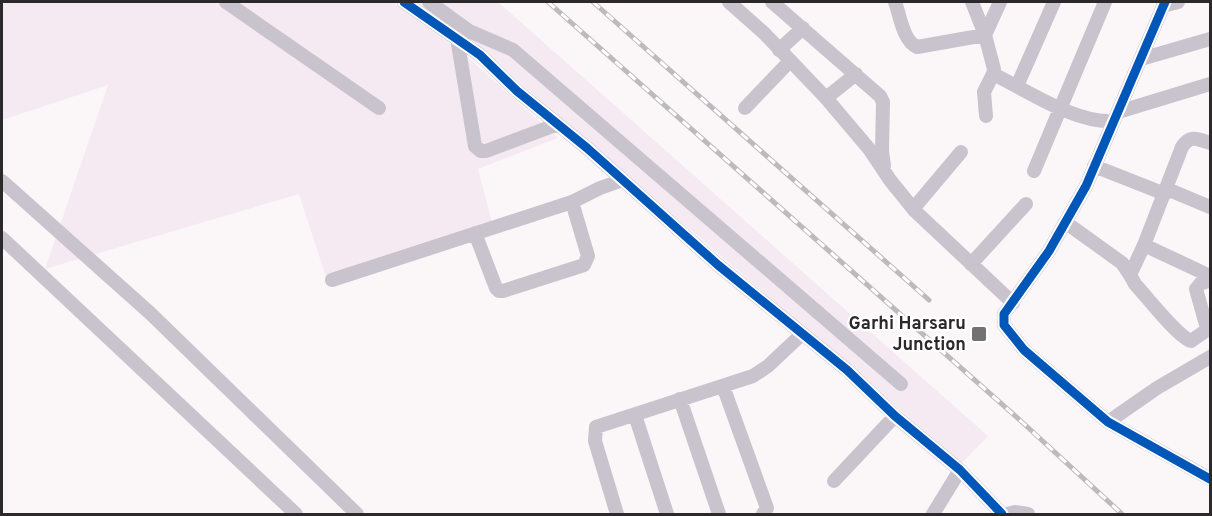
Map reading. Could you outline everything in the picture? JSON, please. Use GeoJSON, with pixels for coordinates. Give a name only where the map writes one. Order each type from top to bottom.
{"type":"FeatureCollection","features":[{"type":"Feature","properties":{"kind":"street"},"geometry":{"type":"LineString","coordinates":[[226,2],[379,108]]}},
{"type":"Feature","properties":{"kind":"street"},"geometry":{"type":"LineString","coordinates":[[404,2],[480,55],[517,91],[623,180],[718,265],[847,370],[895,416],[960,470],[1002,514]]}},
{"type":"Feature","properties":{"kind":"street"},"geometry":{"type":"LineString","coordinates":[[429,2],[469,31],[513,50],[901,384]]}},
{"type":"Feature","properties":{"kind":"street"},"geometry":{"type":"LineString","coordinates":[[772,2],[856,74],[883,102],[884,171]]}},
{"type":"Feature","properties":{"kind":"street"},"geometry":{"type":"LineString","coordinates":[[895,2],[909,40],[914,46],[985,35]]}},
{"type":"Feature","properties":{"kind":"street"},"geometry":{"type":"LineString","coordinates":[[972,2],[993,61],[993,74],[984,92],[986,116]]}},
{"type":"Feature","properties":{"kind":"street"},"geometry":{"type":"LineString","coordinates":[[985,35],[1000,2]]}},
{"type":"Feature","properties":{"kind":"street"},"geometry":{"type":"LineString","coordinates":[[1017,86],[1054,2]]}},
{"type":"Feature","properties":{"kind":"street"},"geometry":{"type":"LineString","coordinates":[[1034,171],[1105,2]]}},
{"type":"Feature","properties":{"kind":"street"},"geometry":{"type":"LineString","coordinates":[[1178,2],[1164,4],[1086,186],[1049,251],[1004,314],[1004,325],[1012,338],[1024,350],[1108,422],[1210,479]]}},
{"type":"Feature","properties":{"kind":"street"},"geometry":{"type":"LineString","coordinates":[[737,4],[870,150],[913,209],[1013,303]]}},
{"type":"Feature","properties":{"kind":"street"},"geometry":{"type":"LineString","coordinates":[[779,50],[803,28]]}},
{"type":"Feature","properties":{"kind":"street"},"geometry":{"type":"LineString","coordinates":[[457,38],[475,146],[481,151],[486,151],[558,124]]}},
{"type":"Feature","properties":{"kind":"street"},"geometry":{"type":"LineString","coordinates":[[1141,59],[1210,39]]}},
{"type":"Feature","properties":{"kind":"street"},"geometry":{"type":"LineString","coordinates":[[745,108],[790,61]]}},
{"type":"Feature","properties":{"kind":"street"},"geometry":{"type":"LineString","coordinates":[[825,98],[856,74]]}},
{"type":"Feature","properties":{"kind":"street"},"geometry":{"type":"LineString","coordinates":[[993,74],[1060,108],[1090,120],[1116,116],[1210,84]]}},
{"type":"Feature","properties":{"kind":"street"},"geometry":{"type":"LineString","coordinates":[[1130,275],[1187,140],[1195,138],[1210,143]]}},
{"type":"Feature","properties":{"kind":"street"},"geometry":{"type":"LineString","coordinates":[[913,209],[961,152]]}},
{"type":"Feature","properties":{"kind":"street"},"geometry":{"type":"LineString","coordinates":[[1095,166],[1210,207]]}},
{"type":"Feature","properties":{"kind":"street"},"geometry":{"type":"LineString","coordinates":[[332,280],[572,202],[623,180]]}},
{"type":"Feature","properties":{"kind":"street"},"geometry":{"type":"LineString","coordinates":[[2,181],[150,313],[357,514]]}},
{"type":"Feature","properties":{"kind":"street"},"geometry":{"type":"LineString","coordinates":[[475,233],[496,288],[503,291],[584,265],[588,256],[572,202]]}},
{"type":"Feature","properties":{"kind":"street"},"geometry":{"type":"LineString","coordinates":[[971,264],[1026,204]]}},
{"type":"Feature","properties":{"kind":"street"},"geometry":{"type":"LineString","coordinates":[[1065,222],[1122,263],[1135,284],[1187,340],[1191,341],[1204,332],[1207,325],[1196,289],[1201,284],[1210,281]]}},
{"type":"Feature","properties":{"kind":"street"},"geometry":{"type":"LineString","coordinates":[[2,238],[296,514]]}},
{"type":"Feature","properties":{"kind":"street"},"geometry":{"type":"LineString","coordinates":[[1144,246],[1210,276]]}},
{"type":"Feature","properties":{"kind":"street"},"geometry":{"type":"LineString","coordinates":[[616,514],[594,433],[596,427],[753,376],[768,366],[802,334]]}},
{"type":"Feature","properties":{"kind":"street"},"geometry":{"type":"LineString","coordinates":[[1108,422],[1148,393],[1210,357]]}},
{"type":"Feature","properties":{"kind":"street"},"geometry":{"type":"LineString","coordinates":[[723,386],[767,508],[763,514]]}},
{"type":"Feature","properties":{"kind":"street"},"geometry":{"type":"LineString","coordinates":[[680,399],[719,514]]}},
{"type":"Feature","properties":{"kind":"street"},"geometry":{"type":"LineString","coordinates":[[635,415],[667,514]]}},
{"type":"Feature","properties":{"kind":"street"},"geometry":{"type":"LineString","coordinates":[[834,481],[895,416]]}},
{"type":"Feature","properties":{"kind":"street"},"geometry":{"type":"LineString","coordinates":[[933,514],[960,470]]}},
{"type":"Feature","properties":{"kind":"street"},"geometry":{"type":"LineString","coordinates":[[1007,514],[1015,512],[1028,514]]}},
{"type":"Feature","properties":{"kind":"shaded area"},"geometry":{"type":"Polygon","coordinates":[[[2,2],[393,2],[463,53],[558,138],[478,169],[492,222],[326,277],[299,194],[45,269],[108,85],[2,120],[2,2]]]}},
{"type":"Feature","properties":{"kind":"shaded area"},"geometry":{"type":"Polygon","coordinates":[[[418,2],[498,2],[988,436],[962,463],[458,30],[418,2]]]}},
{"type":"Feature","properties":{"kind":"railway"},"geometry":{"type":"LineString","coordinates":[[548,2],[1022,422],[1122,514]]}},
{"type":"Feature","properties":{"kind":"railway"},"geometry":{"type":"LineString","coordinates":[[593,2],[929,300]]}},
{"type":"Feature","properties":{"kind":"cycle path"},"geometry":{"type":"LineString","coordinates":[[404,2],[480,55],[517,91],[587,148],[718,265],[847,370],[895,416],[960,470],[1002,514]]}},
{"type":"Feature","properties":{"kind":"cycle path"},"geometry":{"type":"LineString","coordinates":[[1165,2],[1086,186],[1049,251],[1004,314],[1004,325],[1024,350],[1108,422],[1210,479]]}},
{"type":"Feature","properties":{"kind":"place","name":"Garhi Harsaru Junction"},"geometry":{"type":"Point","coordinates":[979,334]}}]}
